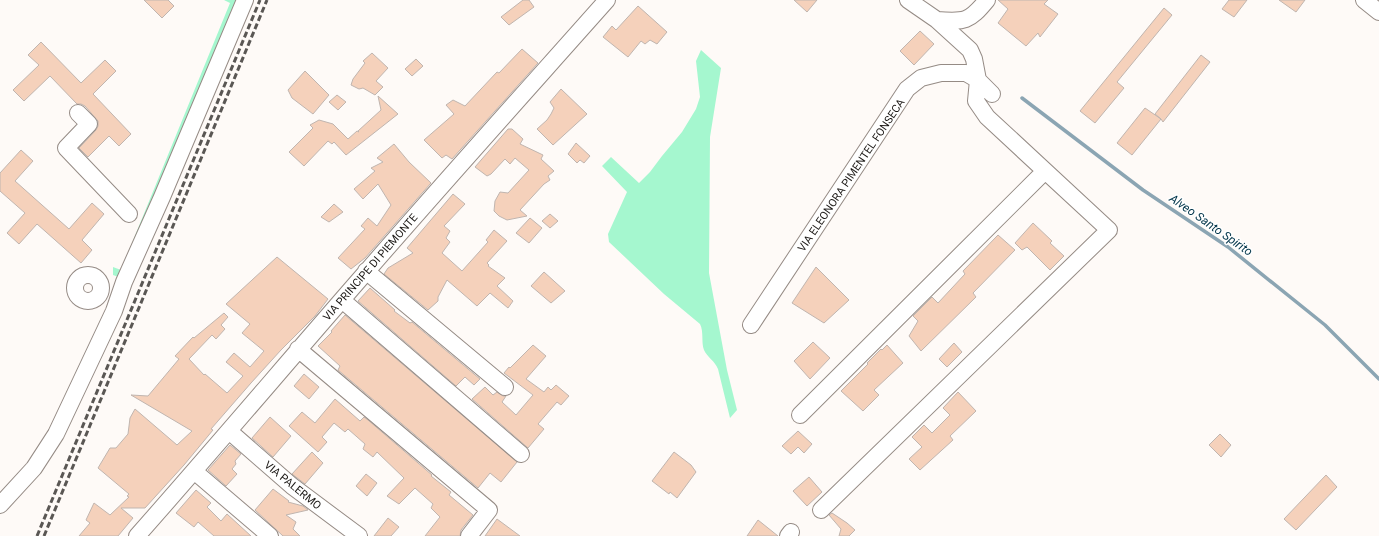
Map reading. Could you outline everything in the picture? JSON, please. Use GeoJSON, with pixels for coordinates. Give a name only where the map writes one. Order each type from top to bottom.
{"type":"FeatureCollection","features":[{"type":"Feature","properties":{"kind":"street"},"geometry":{"type":"LineString","coordinates":[[0,505],[34,468],[56,434],[114,310],[124,282],[162,197],[245,0]]}},
{"type":"Feature","properties":{"kind":"street","name":"VIA PRINCIPE DI PIEMONTE"},"geometry":{"type":"LineString","coordinates":[[137,536],[194,472],[298,349],[607,0]]}},
{"type":"Feature","properties":{"kind":"street"},"geometry":{"type":"LineString","coordinates":[[820,510],[1109,230],[987,117],[976,102],[978,80],[974,59],[970,50],[937,20],[908,0]]}},
{"type":"Feature","properties":{"kind":"street"},"geometry":{"type":"LineString","coordinates":[[937,20],[957,22],[973,16],[987,0]]}},
{"type":"Feature","properties":{"kind":"street"},"geometry":{"type":"LineString","coordinates":[[1364,0],[1379,12]]}},
{"type":"Feature","properties":{"kind":"street","name":"VIA ELEONORA PIMENTEL FONSECA"},"geometry":{"type":"LineString","coordinates":[[751,325],[907,89],[921,78],[941,73],[966,73],[978,80]]}},
{"type":"Feature","properties":{"kind":"street"},"geometry":{"type":"LineString","coordinates":[[978,80],[992,94]]}},
{"type":"Feature","properties":{"kind":"street"},"geometry":{"type":"LineString","coordinates":[[78,113],[88,124],[66,148],[129,214]]}},
{"type":"Feature","properties":{"kind":"street"},"geometry":{"type":"LineString","coordinates":[[800,415],[1045,171]]}},
{"type":"Feature","properties":{"kind":"street"},"geometry":{"type":"LineString","coordinates":[[366,272],[505,387]]}},
{"type":"Feature","properties":{"kind":"street"},"geometry":{"type":"LineString","coordinates":[[96,298],[114,310]]}},
{"type":"Feature","properties":{"kind":"street"},"geometry":{"type":"LineString","coordinates":[[342,300],[521,454]]}},
{"type":"Feature","properties":{"kind":"street"},"geometry":{"type":"LineString","coordinates":[[298,349],[489,510],[469,536]]}},
{"type":"Feature","properties":{"kind":"street","name":"VIA PALERMO"},"geometry":{"type":"LineString","coordinates":[[229,431],[292,486],[359,536]]}},
{"type":"Feature","properties":{"kind":"street"},"geometry":{"type":"LineString","coordinates":[[194,472],[270,536]]}},
{"type":"Feature","properties":{"kind":"green space"},"geometry":{"type":"Polygon","coordinates":[[[224,0],[236,0],[121,278],[113,275],[113,267],[121,270],[230,3],[224,0]]]}},
{"type":"Feature","properties":{"kind":"green space"},"geometry":{"type":"Polygon","coordinates":[[[701,50],[721,68],[710,137],[709,273],[727,370],[737,410],[730,418],[718,369],[704,350],[700,324],[664,294],[609,242],[608,234],[627,192],[602,166],[611,157],[639,183],[650,172],[682,132],[696,109],[700,97],[696,61],[701,50]]]}},
{"type":"Feature","properties":{"kind":"building"},"geometry":{"type":"Polygon","coordinates":[[[144,0],[168,0],[174,6],[162,18],[144,0]]]}},
{"type":"Feature","properties":{"kind":"building"},"geometry":{"type":"Polygon","coordinates":[[[523,0],[529,0],[534,7],[509,25],[501,17],[523,0]]]}},
{"type":"Feature","properties":{"kind":"building"},"geometry":{"type":"Polygon","coordinates":[[[794,0],[817,0],[807,12],[794,0]]]}},
{"type":"Feature","properties":{"kind":"building"},"geometry":{"type":"Polygon","coordinates":[[[998,0],[1048,0],[1044,4],[1058,14],[1040,37],[1038,33],[1026,46],[998,23],[1008,9],[998,0]]]}},
{"type":"Feature","properties":{"kind":"building"},"geometry":{"type":"Polygon","coordinates":[[[1229,0],[1247,0],[1234,17],[1222,9],[1229,0]]]}},
{"type":"Feature","properties":{"kind":"building"},"geometry":{"type":"Polygon","coordinates":[[[1279,0],[1305,0],[1296,12],[1279,0]]]}},
{"type":"Feature","properties":{"kind":"building"},"geometry":{"type":"Polygon","coordinates":[[[638,6],[667,32],[657,44],[650,40],[645,44],[641,41],[628,57],[603,37],[612,26],[616,30],[638,6]]]}},
{"type":"Feature","properties":{"kind":"building"},"geometry":{"type":"Polygon","coordinates":[[[1164,8],[1172,15],[1117,82],[1124,88],[1095,123],[1080,111],[1164,8]]]}},
{"type":"Feature","properties":{"kind":"building"},"geometry":{"type":"Polygon","coordinates":[[[920,31],[934,44],[914,65],[900,51],[920,31]]]}},
{"type":"Feature","properties":{"kind":"building"},"geometry":{"type":"Polygon","coordinates":[[[41,42],[81,83],[105,60],[116,71],[93,94],[131,134],[119,146],[109,136],[88,157],[79,148],[96,130],[98,121],[85,106],[77,104],[50,76],[24,101],[13,90],[39,65],[28,55],[41,42]]]}},
{"type":"Feature","properties":{"kind":"building"},"geometry":{"type":"Polygon","coordinates":[[[522,49],[538,63],[452,159],[446,155],[442,158],[424,140],[454,114],[446,105],[453,100],[465,106],[497,72],[499,73],[522,49]]]}},
{"type":"Feature","properties":{"kind":"building"},"geometry":{"type":"Polygon","coordinates":[[[372,53],[388,68],[376,81],[383,87],[375,95],[363,88],[359,89],[351,85],[353,79],[365,63],[363,61],[372,53]]]}},
{"type":"Feature","properties":{"kind":"building"},"geometry":{"type":"Polygon","coordinates":[[[1201,55],[1210,62],[1163,122],[1155,114],[1201,55]]]}},
{"type":"Feature","properties":{"kind":"building"},"geometry":{"type":"Polygon","coordinates":[[[416,59],[423,66],[412,76],[405,69],[416,59]]]}},
{"type":"Feature","properties":{"kind":"building"},"geometry":{"type":"Polygon","coordinates":[[[305,71],[329,95],[313,114],[292,98],[288,90],[305,71]]]}},
{"type":"Feature","properties":{"kind":"building"},"geometry":{"type":"Polygon","coordinates":[[[561,89],[587,114],[553,145],[537,129],[551,114],[554,108],[550,102],[561,89]]]}},
{"type":"Feature","properties":{"kind":"building"},"geometry":{"type":"Polygon","coordinates":[[[337,95],[346,102],[338,110],[329,102],[337,95]]]}},
{"type":"Feature","properties":{"kind":"building"},"geometry":{"type":"Polygon","coordinates":[[[378,96],[398,114],[346,155],[334,142],[332,144],[328,141],[304,166],[289,152],[313,128],[310,125],[319,120],[333,124],[348,139],[357,131],[359,132],[358,131],[381,110],[378,96]]]}},
{"type":"Feature","properties":{"kind":"building"},"geometry":{"type":"Polygon","coordinates":[[[1145,108],[1161,119],[1132,155],[1117,143],[1145,108]]]}},
{"type":"Feature","properties":{"kind":"building"},"geometry":{"type":"Polygon","coordinates":[[[508,129],[512,129],[523,139],[520,144],[543,155],[541,159],[554,171],[548,176],[550,180],[544,184],[520,210],[527,216],[507,220],[499,216],[494,211],[495,201],[500,192],[508,193],[529,170],[515,158],[510,164],[505,159],[491,174],[487,176],[475,167],[508,129]]]}},
{"type":"Feature","properties":{"kind":"building"},"geometry":{"type":"Polygon","coordinates":[[[576,143],[590,156],[584,163],[580,160],[577,163],[568,154],[576,143]]]}},
{"type":"Feature","properties":{"kind":"building"},"geometry":{"type":"Polygon","coordinates":[[[394,144],[409,162],[431,183],[365,258],[351,269],[338,258],[365,229],[361,226],[368,218],[377,226],[391,205],[378,184],[363,199],[354,189],[375,171],[371,168],[383,162],[377,158],[394,144]]]}},
{"type":"Feature","properties":{"kind":"building"},"geometry":{"type":"Polygon","coordinates":[[[21,150],[33,161],[15,181],[69,229],[92,203],[104,214],[82,240],[92,250],[81,263],[37,224],[19,244],[7,233],[25,213],[0,191],[0,173],[21,150]]]}},
{"type":"Feature","properties":{"kind":"building"},"geometry":{"type":"Polygon","coordinates":[[[453,194],[465,204],[444,226],[450,231],[446,238],[450,242],[442,253],[462,271],[488,242],[486,240],[494,230],[507,241],[487,263],[489,265],[488,266],[505,278],[497,286],[513,301],[508,308],[490,293],[477,306],[447,280],[438,297],[438,301],[428,310],[384,274],[388,268],[413,253],[407,248],[453,194]]]}},
{"type":"Feature","properties":{"kind":"building"},"geometry":{"type":"Polygon","coordinates":[[[334,204],[343,212],[329,222],[321,217],[334,204]]]}},
{"type":"Feature","properties":{"kind":"building"},"geometry":{"type":"Polygon","coordinates":[[[550,214],[558,221],[550,228],[542,221],[550,214]]]}},
{"type":"Feature","properties":{"kind":"building"},"geometry":{"type":"Polygon","coordinates":[[[530,218],[542,228],[529,243],[516,233],[530,218]]]}},
{"type":"Feature","properties":{"kind":"building"},"geometry":{"type":"Polygon","coordinates":[[[1033,223],[1052,241],[1050,243],[1064,256],[1050,270],[1027,247],[1022,250],[1015,243],[1033,223]]]}},
{"type":"Feature","properties":{"kind":"building"},"geometry":{"type":"Polygon","coordinates":[[[998,235],[1015,250],[973,293],[976,297],[921,351],[909,336],[918,321],[913,316],[932,297],[938,303],[965,274],[963,271],[998,235]]]}},
{"type":"Feature","properties":{"kind":"building"},"geometry":{"type":"Polygon","coordinates":[[[277,257],[328,299],[315,316],[251,383],[211,429],[213,430],[184,465],[145,508],[121,508],[133,518],[118,536],[79,536],[90,523],[86,520],[94,503],[110,515],[129,497],[127,496],[129,494],[98,468],[110,448],[116,448],[128,434],[130,418],[135,409],[177,445],[192,431],[131,395],[148,396],[179,359],[175,356],[193,337],[194,338],[224,313],[228,317],[221,325],[225,329],[216,339],[212,335],[189,359],[204,375],[205,374],[227,393],[243,376],[226,362],[234,353],[250,367],[264,351],[242,333],[250,324],[226,304],[277,257]]]}},
{"type":"Feature","properties":{"kind":"building"},"geometry":{"type":"Polygon","coordinates":[[[816,267],[849,300],[824,323],[792,303],[816,267]]]}},
{"type":"Feature","properties":{"kind":"building"},"geometry":{"type":"Polygon","coordinates":[[[544,272],[565,291],[551,303],[531,286],[544,272]]]}},
{"type":"Feature","properties":{"kind":"building"},"geometry":{"type":"Polygon","coordinates":[[[370,288],[395,310],[394,311],[410,323],[412,322],[480,379],[474,385],[465,377],[456,386],[358,301],[370,288]]]}},
{"type":"Feature","properties":{"kind":"building"},"geometry":{"type":"Polygon","coordinates":[[[345,315],[517,462],[501,482],[490,473],[478,488],[338,370],[340,366],[318,346],[332,332],[331,331],[345,315]]]}},
{"type":"Feature","properties":{"kind":"building"},"geometry":{"type":"Polygon","coordinates":[[[813,342],[830,358],[810,379],[794,361],[813,342]]]}},
{"type":"Feature","properties":{"kind":"building"},"geometry":{"type":"Polygon","coordinates":[[[954,343],[962,352],[947,367],[939,359],[954,343]]]}},
{"type":"Feature","properties":{"kind":"building"},"geometry":{"type":"Polygon","coordinates":[[[533,345],[546,356],[526,379],[544,392],[548,387],[551,390],[556,385],[569,396],[561,405],[557,402],[538,424],[544,429],[528,448],[472,399],[485,387],[493,395],[497,392],[503,396],[506,396],[502,402],[516,415],[533,395],[504,373],[533,345]]]}},
{"type":"Feature","properties":{"kind":"building"},"geometry":{"type":"Polygon","coordinates":[[[887,345],[903,363],[874,390],[879,395],[863,411],[841,391],[881,349],[882,350],[887,345]]]}},
{"type":"Feature","properties":{"kind":"building"},"geometry":{"type":"Polygon","coordinates":[[[304,374],[319,387],[309,399],[294,386],[304,374]]]}},
{"type":"Feature","properties":{"kind":"building"},"geometry":{"type":"Polygon","coordinates":[[[958,392],[976,411],[950,436],[953,440],[920,470],[909,459],[922,447],[912,437],[924,425],[932,433],[950,415],[943,408],[958,392]]]}},
{"type":"Feature","properties":{"kind":"building"},"geometry":{"type":"Polygon","coordinates":[[[335,399],[360,421],[364,417],[368,420],[451,492],[449,495],[473,515],[461,530],[460,536],[425,536],[440,517],[431,508],[433,504],[415,488],[399,504],[387,496],[404,478],[377,452],[373,457],[363,449],[365,444],[348,429],[345,432],[334,423],[322,437],[327,442],[318,452],[289,426],[302,412],[315,423],[335,399]]]}},
{"type":"Feature","properties":{"kind":"building"},"geometry":{"type":"Polygon","coordinates":[[[270,417],[291,436],[273,457],[252,438],[270,417]]]}},
{"type":"Feature","properties":{"kind":"building"},"geometry":{"type":"Polygon","coordinates":[[[798,431],[812,444],[804,453],[798,447],[791,454],[782,446],[798,431]]]}},
{"type":"Feature","properties":{"kind":"building"},"geometry":{"type":"Polygon","coordinates":[[[1220,434],[1231,445],[1221,457],[1209,445],[1220,434]]]}},
{"type":"Feature","properties":{"kind":"building"},"geometry":{"type":"Polygon","coordinates":[[[230,445],[241,454],[235,461],[236,464],[232,469],[237,474],[226,486],[208,470],[230,445]]]}},
{"type":"Feature","properties":{"kind":"building"},"geometry":{"type":"Polygon","coordinates":[[[312,452],[323,463],[305,484],[292,474],[312,452]]]}},
{"type":"Feature","properties":{"kind":"building"},"geometry":{"type":"Polygon","coordinates":[[[674,452],[691,465],[696,472],[677,498],[652,481],[674,452]]]}},
{"type":"Feature","properties":{"kind":"building"},"geometry":{"type":"Polygon","coordinates":[[[366,474],[377,483],[367,496],[356,486],[366,474]]]}},
{"type":"Feature","properties":{"kind":"building"},"geometry":{"type":"Polygon","coordinates":[[[1326,475],[1337,487],[1296,530],[1284,519],[1326,475]]]}},
{"type":"Feature","properties":{"kind":"building"},"geometry":{"type":"Polygon","coordinates":[[[809,477],[822,492],[807,506],[793,491],[809,477]]]}},
{"type":"Feature","properties":{"kind":"building"},"geometry":{"type":"Polygon","coordinates":[[[273,489],[289,501],[288,502],[303,506],[308,510],[286,515],[296,522],[293,529],[300,536],[283,536],[255,510],[273,489]]]}},
{"type":"Feature","properties":{"kind":"building"},"geometry":{"type":"Polygon","coordinates":[[[196,490],[211,503],[207,507],[221,521],[227,514],[251,536],[214,536],[198,522],[194,527],[176,513],[196,490]]]}},
{"type":"Feature","properties":{"kind":"building"},"geometry":{"type":"Polygon","coordinates":[[[832,513],[855,530],[849,536],[839,536],[841,529],[829,515],[832,513]]]}},
{"type":"Feature","properties":{"kind":"building"},"geometry":{"type":"Polygon","coordinates":[[[388,518],[399,527],[391,536],[374,536],[388,518]]]}},
{"type":"Feature","properties":{"kind":"building"},"geometry":{"type":"Polygon","coordinates":[[[497,519],[520,536],[485,536],[497,519]]]}},
{"type":"Feature","properties":{"kind":"building"},"geometry":{"type":"Polygon","coordinates":[[[758,520],[778,536],[747,536],[758,520]]]}},
{"type":"Feature","properties":{"kind":"waterway","name":"Alveo Santo Spirito"},"geometry":{"type":"LineString","coordinates":[[1022,98],[1143,190],[1228,247],[1325,325],[1379,379]]}},
{"type":"Feature","properties":{"kind":"railway"},"geometry":{"type":"LineString","coordinates":[[37,536],[260,0]]}},
{"type":"Feature","properties":{"kind":"railway"},"geometry":{"type":"LineString","coordinates":[[44,536],[267,0]]}}]}
